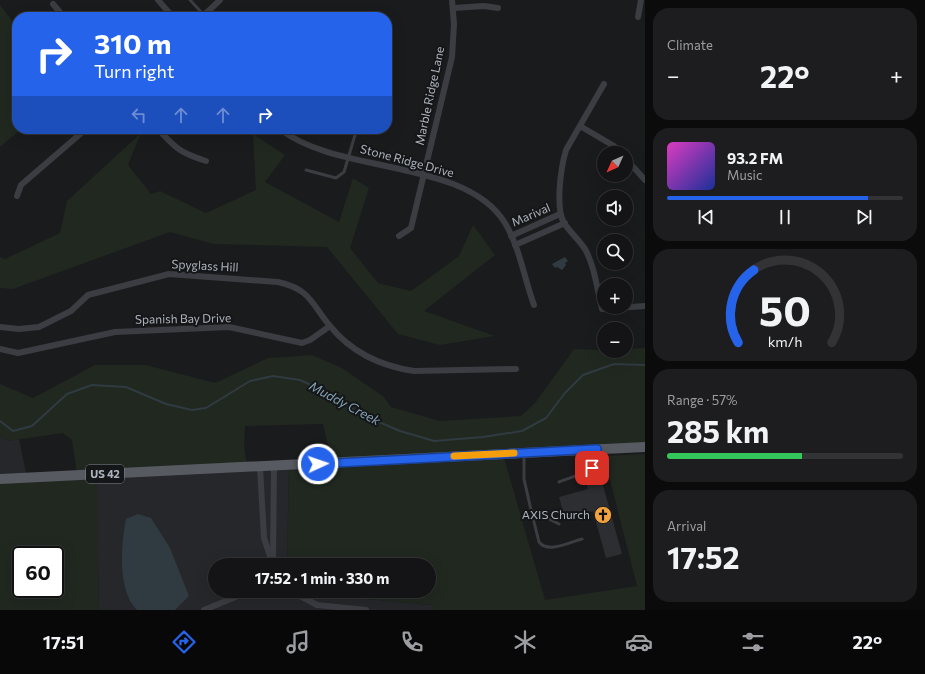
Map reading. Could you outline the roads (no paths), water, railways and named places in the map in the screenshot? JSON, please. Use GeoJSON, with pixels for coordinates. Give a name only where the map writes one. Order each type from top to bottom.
{"type":"FeatureCollection","features":[{"type":"Feature","properties":{"kind":"main road","name":"US 42"},"geometry":{"type":"LineString","coordinates":[[0,479],[645,447]]}},
{"type":"Feature","properties":{"kind":"street"},"geometry":{"type":"LineString","coordinates":[[158,0],[169,12]]}},
{"type":"Feature","properties":{"kind":"street"},"geometry":{"type":"LineString","coordinates":[[207,12],[220,0]]}},
{"type":"Feature","properties":{"kind":"street","name":"Marble Ridge Lane"},"geometry":{"type":"LineString","coordinates":[[399,236],[411,228],[452,57],[454,8],[452,0]]}},
{"type":"Feature","properties":{"kind":"street"},"geometry":{"type":"LineString","coordinates":[[638,17],[641,0]]}},
{"type":"Feature","properties":{"kind":"street"},"geometry":{"type":"LineString","coordinates":[[53,4],[60,12]]}},
{"type":"Feature","properties":{"kind":"street"},"geometry":{"type":"LineString","coordinates":[[454,8],[484,6],[498,8]]}},
{"type":"Feature","properties":{"kind":"street"},"geometry":{"type":"LineString","coordinates":[[604,84],[566,150],[563,160],[560,214],[585,250],[593,269],[602,309],[645,306]]}},
{"type":"Feature","properties":{"kind":"street"},"geometry":{"type":"LineString","coordinates":[[580,126],[614,146]]}},
{"type":"Feature","properties":{"kind":"street"},"geometry":{"type":"LineString","coordinates":[[16,196],[21,185],[80,134]]}},
{"type":"Feature","properties":{"kind":"street"},"geometry":{"type":"LineString","coordinates":[[162,134],[173,146],[182,153],[206,161]]}},
{"type":"Feature","properties":{"kind":"street","name":"Stone Ridge Drive"},"geometry":{"type":"LineString","coordinates":[[286,134],[294,140],[314,149],[424,175],[466,189],[489,204],[504,222],[511,236],[534,305]]}},
{"type":"Feature","properties":{"kind":"street"},"geometry":{"type":"LineString","coordinates":[[633,167],[645,180]]}},
{"type":"Feature","properties":{"kind":"street","name":"Marival"},"geometry":{"type":"LineString","coordinates":[[511,236],[560,214]]}},
{"type":"Feature","properties":{"kind":"street","name":"Marival"},"geometry":{"type":"LineString","coordinates":[[515,245],[565,223]]}},
{"type":"Feature","properties":{"kind":"street","name":"Spyglass Hill"},"geometry":{"type":"LineString","coordinates":[[0,327],[19,329],[39,327],[71,311],[88,295],[169,274],[278,282],[294,286],[308,295],[330,326]]}},
{"type":"Feature","properties":{"kind":"street"},"geometry":{"type":"LineString","coordinates":[[330,326],[357,352],[373,361],[400,369],[414,371],[516,369]]}},
{"type":"Feature","properties":{"kind":"street","name":"Spanish Bay Drive"},"geometry":{"type":"LineString","coordinates":[[0,349],[18,353],[115,332],[229,327],[302,343],[310,340],[330,326]]}},
{"type":"Feature","properties":{"kind":"street"},"geometry":{"type":"LineString","coordinates":[[274,466],[275,545],[274,558]]}},
{"type":"Feature","properties":{"kind":"street"},"geometry":{"type":"LineString","coordinates":[[260,467],[264,538],[271,558]]}},
{"type":"Feature","properties":{"kind":"street"},"geometry":{"type":"LineString","coordinates":[[204,610],[211,609],[235,598]]}},
{"type":"Feature","properties":{"kind":"street"},"geometry":{"type":"LineString","coordinates":[[304,598],[317,605],[366,610]]}},
{"type":"Feature","properties":{"kind":"lane"},"geometry":{"type":"LineString","coordinates":[[190,0],[200,12]]}},
{"type":"Feature","properties":{"kind":"lane"},"geometry":{"type":"LineString","coordinates":[[306,170],[336,178],[344,172],[355,136]]}},
{"type":"Feature","properties":{"kind":"lane"},"geometry":{"type":"LineString","coordinates":[[559,482],[592,468],[596,461],[597,449]]}},
{"type":"Feature","properties":{"kind":"lane"},"geometry":{"type":"LineString","coordinates":[[524,453],[524,479],[539,542],[546,548],[582,539]]}},
{"type":"Feature","properties":{"kind":"lane"},"geometry":{"type":"LineString","coordinates":[[531,510],[560,524]]}},
{"type":"Feature","properties":{"kind":"waterway","name":"Muddy Creek"},"geometry":{"type":"LineString","coordinates":[[0,421],[13,431],[32,426],[67,394],[92,385],[126,387],[166,404],[192,410],[206,408],[250,381],[273,376],[300,380],[331,394],[358,413],[400,431],[434,441],[483,437],[522,431],[546,418],[565,393],[583,375],[614,364],[645,365]]}},
{"type":"Feature","properties":{"kind":"place","name":"AXIS Church"},"geometry":{"type":"Point","coordinates":[603,515]}}]}
